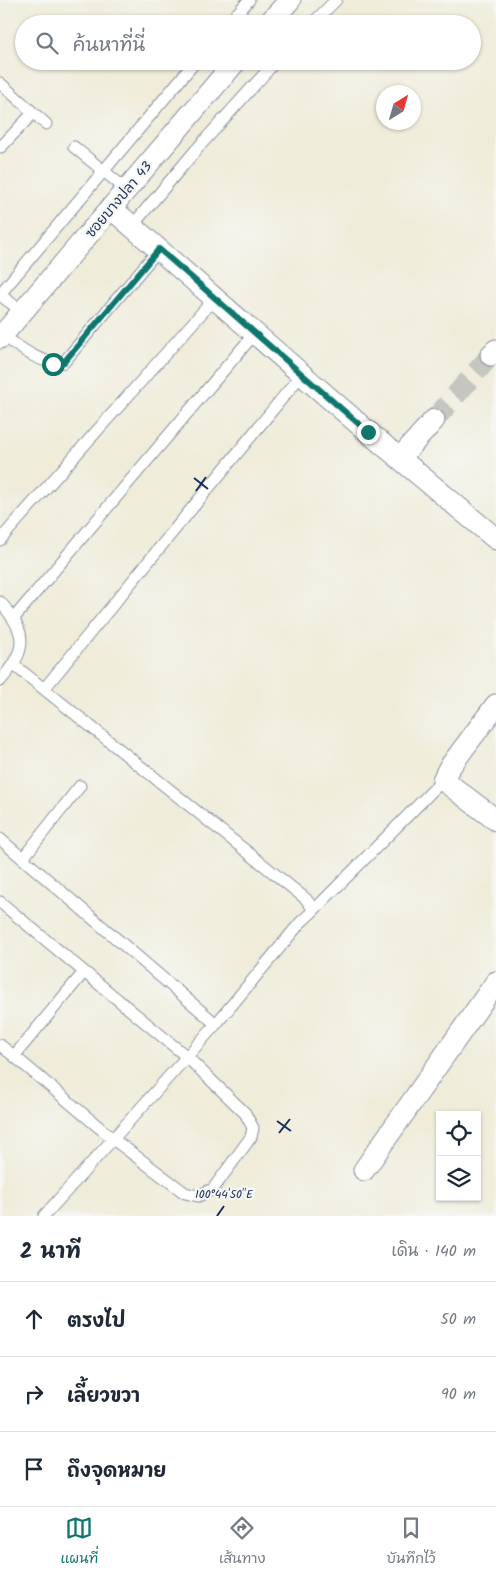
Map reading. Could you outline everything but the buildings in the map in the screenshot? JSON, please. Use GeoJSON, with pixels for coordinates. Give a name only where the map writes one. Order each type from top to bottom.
{"type":"FeatureCollection","features":[{"type":"Feature","properties":{"kind":"street"},"geometry":{"type":"LineString","coordinates":[[276,15],[290,0]]}},
{"type":"Feature","properties":{"kind":"street","name":"ซอยบางปลา 43"},"geometry":{"type":"LineString","coordinates":[[1,337],[228,70]]}},
{"type":"Feature","properties":{"kind":"street"},"geometry":{"type":"LineString","coordinates":[[111,208],[302,374],[496,538]]}},
{"type":"Feature","properties":{"kind":"street"},"geometry":{"type":"LineString","coordinates":[[400,458],[434,420]]}},
{"type":"Feature","properties":{"kind":"street"},"geometry":{"type":"LineString","coordinates":[[496,705],[449,768],[443,780],[496,820]]}},
{"type":"Feature","properties":{"kind":"street"},"geometry":{"type":"LineString","coordinates":[[364,1170],[496,982]]}},
{"type":"Feature","properties":{"kind":"lane"},"geometry":{"type":"LineString","coordinates":[[237,13],[249,0]]}},
{"type":"Feature","properties":{"kind":"lane"},"geometry":{"type":"LineString","coordinates":[[321,15],[336,0]]}},
{"type":"Feature","properties":{"kind":"lane"},"geometry":{"type":"LineString","coordinates":[[23,312],[0,294],[188,70]]}},
{"type":"Feature","properties":{"kind":"lane"},"geometry":{"type":"LineString","coordinates":[[132,226],[196,150],[268,70]]}},
{"type":"Feature","properties":{"kind":"lane"},"geometry":{"type":"LineString","coordinates":[[0,83],[46,124]]}},
{"type":"Feature","properties":{"kind":"lane"},"geometry":{"type":"LineString","coordinates":[[1,147],[33,112]]}},
{"type":"Feature","properties":{"kind":"lane"},"geometry":{"type":"LineString","coordinates":[[74,147],[127,190]]}},
{"type":"Feature","properties":{"kind":"lane"},"geometry":{"type":"LineString","coordinates":[[1,337],[53,364],[64,362],[159,249]]}},
{"type":"Feature","properties":{"kind":"lane"},"geometry":{"type":"LineString","coordinates":[[0,540],[215,298]]}},
{"type":"Feature","properties":{"kind":"lane"},"geometry":{"type":"LineString","coordinates":[[14,618],[255,333]]}},
{"type":"Feature","properties":{"kind":"lane"},"geometry":{"type":"LineString","coordinates":[[44,689],[302,374]]}},
{"type":"Feature","properties":{"kind":"lane"},"geometry":{"type":"LineString","coordinates":[[0,602],[14,618],[22,638],[14,665],[0,681]]}},
{"type":"Feature","properties":{"kind":"lane"},"geometry":{"type":"LineString","coordinates":[[14,665],[306,899],[314,910]]}},
{"type":"Feature","properties":{"kind":"lane"},"geometry":{"type":"LineString","coordinates":[[44,1216],[216,1024],[300,923],[443,780]]}},
{"type":"Feature","properties":{"kind":"lane"},"geometry":{"type":"LineString","coordinates":[[23,858],[80,786]]}},
{"type":"Feature","properties":{"kind":"lane"},"geometry":{"type":"LineString","coordinates":[[0,839],[216,1024]]}},
{"type":"Feature","properties":{"kind":"lane"},"geometry":{"type":"LineString","coordinates":[[0,902],[186,1057],[245,1112],[253,1128],[251,1137],[213,1189],[198,1196],[185,1193],[113,1139],[0,1045]]}},
{"type":"Feature","properties":{"kind":"lane"},"geometry":{"type":"LineString","coordinates":[[14,1056],[84,972]]}},
{"type":"Feature","properties":{"kind":"tunnel"},"geometry":{"type":"LineString","coordinates":[[434,420],[491,355]]}},
{"type":"Feature","properties":{"kind":"route"},"geometry":{"type":"LineString","coordinates":[[53,364],[64,362],[159,249],[368,432]]}}]}
